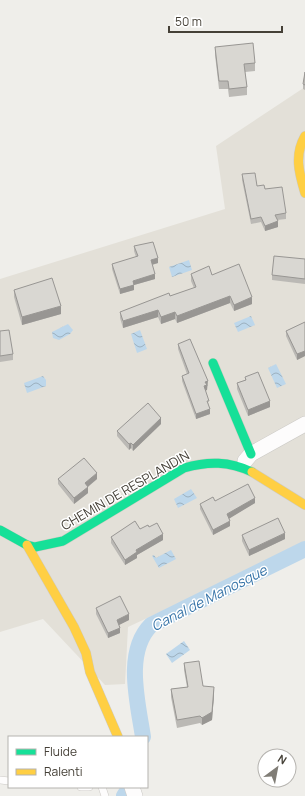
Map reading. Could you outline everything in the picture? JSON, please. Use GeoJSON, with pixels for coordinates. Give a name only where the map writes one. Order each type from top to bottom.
{"type":"FeatureCollection","features":[{"type":"Feature","properties":{"kind":"street"},"geometry":{"type":"LineString","coordinates":[[305,136],[300,142],[297,157],[305,192]]}},
{"type":"Feature","properties":{"kind":"street"},"geometry":{"type":"LineString","coordinates":[[213,364],[251,454]]}},
{"type":"Feature","properties":{"kind":"street"},"geometry":{"type":"LineString","coordinates":[[241,467],[251,454],[305,424]]}},
{"type":"Feature","properties":{"kind":"street","name":"CHEMIN DE RESPLANDIN"},"geometry":{"type":"LineString","coordinates":[[0,530],[27,545],[44,547],[64,541],[190,465],[213,461],[241,467],[260,476],[305,505]]}},
{"type":"Feature","properties":{"kind":"street"},"geometry":{"type":"LineString","coordinates":[[27,545],[74,627],[86,653],[93,679],[118,736]]}},
{"type":"Feature","properties":{"kind":"shaded area"},"geometry":{"type":"Polygon","coordinates":[[[305,87],[305,544],[128,627],[125,684],[105,685],[43,619],[0,632],[0,279],[225,209],[216,146],[305,87]]]}},
{"type":"Feature","properties":{"kind":"water"},"geometry":{"type":"Polygon","coordinates":[[[189,260],[192,270],[172,277],[169,267],[189,260]]]}},
{"type":"Feature","properties":{"kind":"water"},"geometry":{"type":"Polygon","coordinates":[[[251,316],[255,325],[238,332],[234,323],[251,316]]]}},
{"type":"Feature","properties":{"kind":"water"},"geometry":{"type":"Polygon","coordinates":[[[68,324],[73,330],[70,334],[59,340],[53,338],[52,332],[68,324]]]}},
{"type":"Feature","properties":{"kind":"water"},"geometry":{"type":"Polygon","coordinates":[[[140,330],[147,349],[137,353],[131,334],[140,330]]]}},
{"type":"Feature","properties":{"kind":"water"},"geometry":{"type":"Polygon","coordinates":[[[276,364],[286,384],[277,388],[268,368],[276,364]]]}},
{"type":"Feature","properties":{"kind":"water"},"geometry":{"type":"Polygon","coordinates":[[[43,376],[46,380],[46,386],[27,393],[24,383],[43,376]]]}},
{"type":"Feature","properties":{"kind":"water"},"geometry":{"type":"Polygon","coordinates":[[[191,489],[197,498],[178,508],[174,499],[191,489]]]}},
{"type":"Feature","properties":{"kind":"water"},"geometry":{"type":"Polygon","coordinates":[[[171,550],[176,559],[159,568],[152,556],[154,555],[156,558],[171,550]]]}},
{"type":"Feature","properties":{"kind":"water"},"geometry":{"type":"Polygon","coordinates":[[[184,641],[190,650],[172,663],[166,654],[184,641]]]}},
{"type":"Feature","properties":{"kind":"building"},"geometry":{"type":"Polygon","coordinates":[[[253,43],[255,63],[244,64],[247,87],[229,89],[228,81],[219,81],[215,47],[253,43]]]}},
{"type":"Feature","properties":{"kind":"building"},"geometry":{"type":"Polygon","coordinates":[[[305,72],[305,85],[303,84],[305,72]]]}},
{"type":"Feature","properties":{"kind":"building"},"geometry":{"type":"Polygon","coordinates":[[[255,173],[257,186],[264,185],[265,189],[282,187],[286,213],[275,215],[278,221],[265,226],[261,217],[251,219],[242,174],[255,173]]]}},
{"type":"Feature","properties":{"kind":"building"},"geometry":{"type":"Polygon","coordinates":[[[153,242],[158,258],[151,260],[155,274],[133,281],[134,285],[120,289],[112,264],[138,256],[134,246],[153,242]]]}},
{"type":"Feature","properties":{"kind":"building"},"geometry":{"type":"Polygon","coordinates":[[[274,256],[305,259],[305,279],[272,275],[274,256]]]}},
{"type":"Feature","properties":{"kind":"building"},"geometry":{"type":"Polygon","coordinates":[[[239,264],[252,297],[234,305],[230,296],[177,316],[175,312],[161,317],[158,310],[123,321],[120,312],[169,293],[170,296],[196,287],[191,274],[209,266],[212,275],[239,264]]]}},
{"type":"Feature","properties":{"kind":"building"},"geometry":{"type":"Polygon","coordinates":[[[52,278],[61,306],[22,317],[14,290],[52,278]]]}},
{"type":"Feature","properties":{"kind":"building"},"geometry":{"type":"Polygon","coordinates":[[[305,322],[305,351],[297,354],[286,331],[305,322]]]}},
{"type":"Feature","properties":{"kind":"building"},"geometry":{"type":"Polygon","coordinates":[[[9,330],[13,354],[0,356],[0,331],[9,330]]]}},
{"type":"Feature","properties":{"kind":"building"},"geometry":{"type":"Polygon","coordinates":[[[190,339],[208,381],[205,382],[207,385],[204,386],[210,409],[196,414],[182,376],[189,373],[178,344],[190,339]]]}},
{"type":"Feature","properties":{"kind":"building"},"geometry":{"type":"Polygon","coordinates":[[[258,372],[270,401],[248,410],[237,383],[246,380],[245,377],[258,372]]]}},
{"type":"Feature","properties":{"kind":"building"},"geometry":{"type":"Polygon","coordinates":[[[148,403],[161,418],[133,445],[131,443],[129,444],[117,431],[148,403]]]}},
{"type":"Feature","properties":{"kind":"building"},"geometry":{"type":"Polygon","coordinates":[[[84,458],[97,473],[85,483],[88,487],[74,498],[58,479],[84,458]]]}},
{"type":"Feature","properties":{"kind":"building"},"geometry":{"type":"Polygon","coordinates":[[[248,484],[255,498],[227,514],[230,521],[213,530],[200,504],[213,497],[215,501],[248,484]]]}},
{"type":"Feature","properties":{"kind":"building"},"geometry":{"type":"Polygon","coordinates":[[[278,518],[285,533],[249,550],[242,535],[278,518]]]}},
{"type":"Feature","properties":{"kind":"building"},"geometry":{"type":"Polygon","coordinates":[[[135,521],[140,529],[157,523],[163,534],[136,550],[137,552],[125,560],[111,537],[135,521]]]}},
{"type":"Feature","properties":{"kind":"building"},"geometry":{"type":"Polygon","coordinates":[[[120,596],[129,614],[117,620],[120,628],[108,633],[96,608],[120,596]]]}},
{"type":"Feature","properties":{"kind":"building"},"geometry":{"type":"Polygon","coordinates":[[[199,661],[203,686],[214,687],[212,712],[202,718],[200,716],[177,720],[171,689],[188,687],[184,663],[199,661]]]}},
{"type":"Feature","properties":{"kind":"waterway","name":"Canal de Manosque"},"geometry":{"type":"LineString","coordinates":[[143,736],[136,694],[135,663],[143,636],[151,625],[305,549]]}},
{"type":"Feature","properties":{"kind":"waterway","name":"Canal de Manosque"},"geometry":{"type":"LineString","coordinates":[[124,796],[129,788]]}},
{"type":"Feature","properties":{"kind":"traffic: fast"},"geometry":{"type":"LineString","coordinates":[[213,363],[251,454]]}},
{"type":"Feature","properties":{"kind":"traffic: fast"},"geometry":{"type":"LineString","coordinates":[[0,530],[27,545],[35,547],[63,541],[184,468],[202,464],[218,463],[243,468],[252,472]]}},
{"type":"Feature","properties":{"kind":"traffic: slow"},"geometry":{"type":"LineString","coordinates":[[305,136],[299,157],[299,171],[305,193]]}},
{"type":"Feature","properties":{"kind":"traffic: slow"},"geometry":{"type":"LineString","coordinates":[[252,472],[305,505]]}},
{"type":"Feature","properties":{"kind":"traffic: slow"},"geometry":{"type":"LineString","coordinates":[[27,545],[74,627],[86,653],[90,672],[118,736]]}}]}
